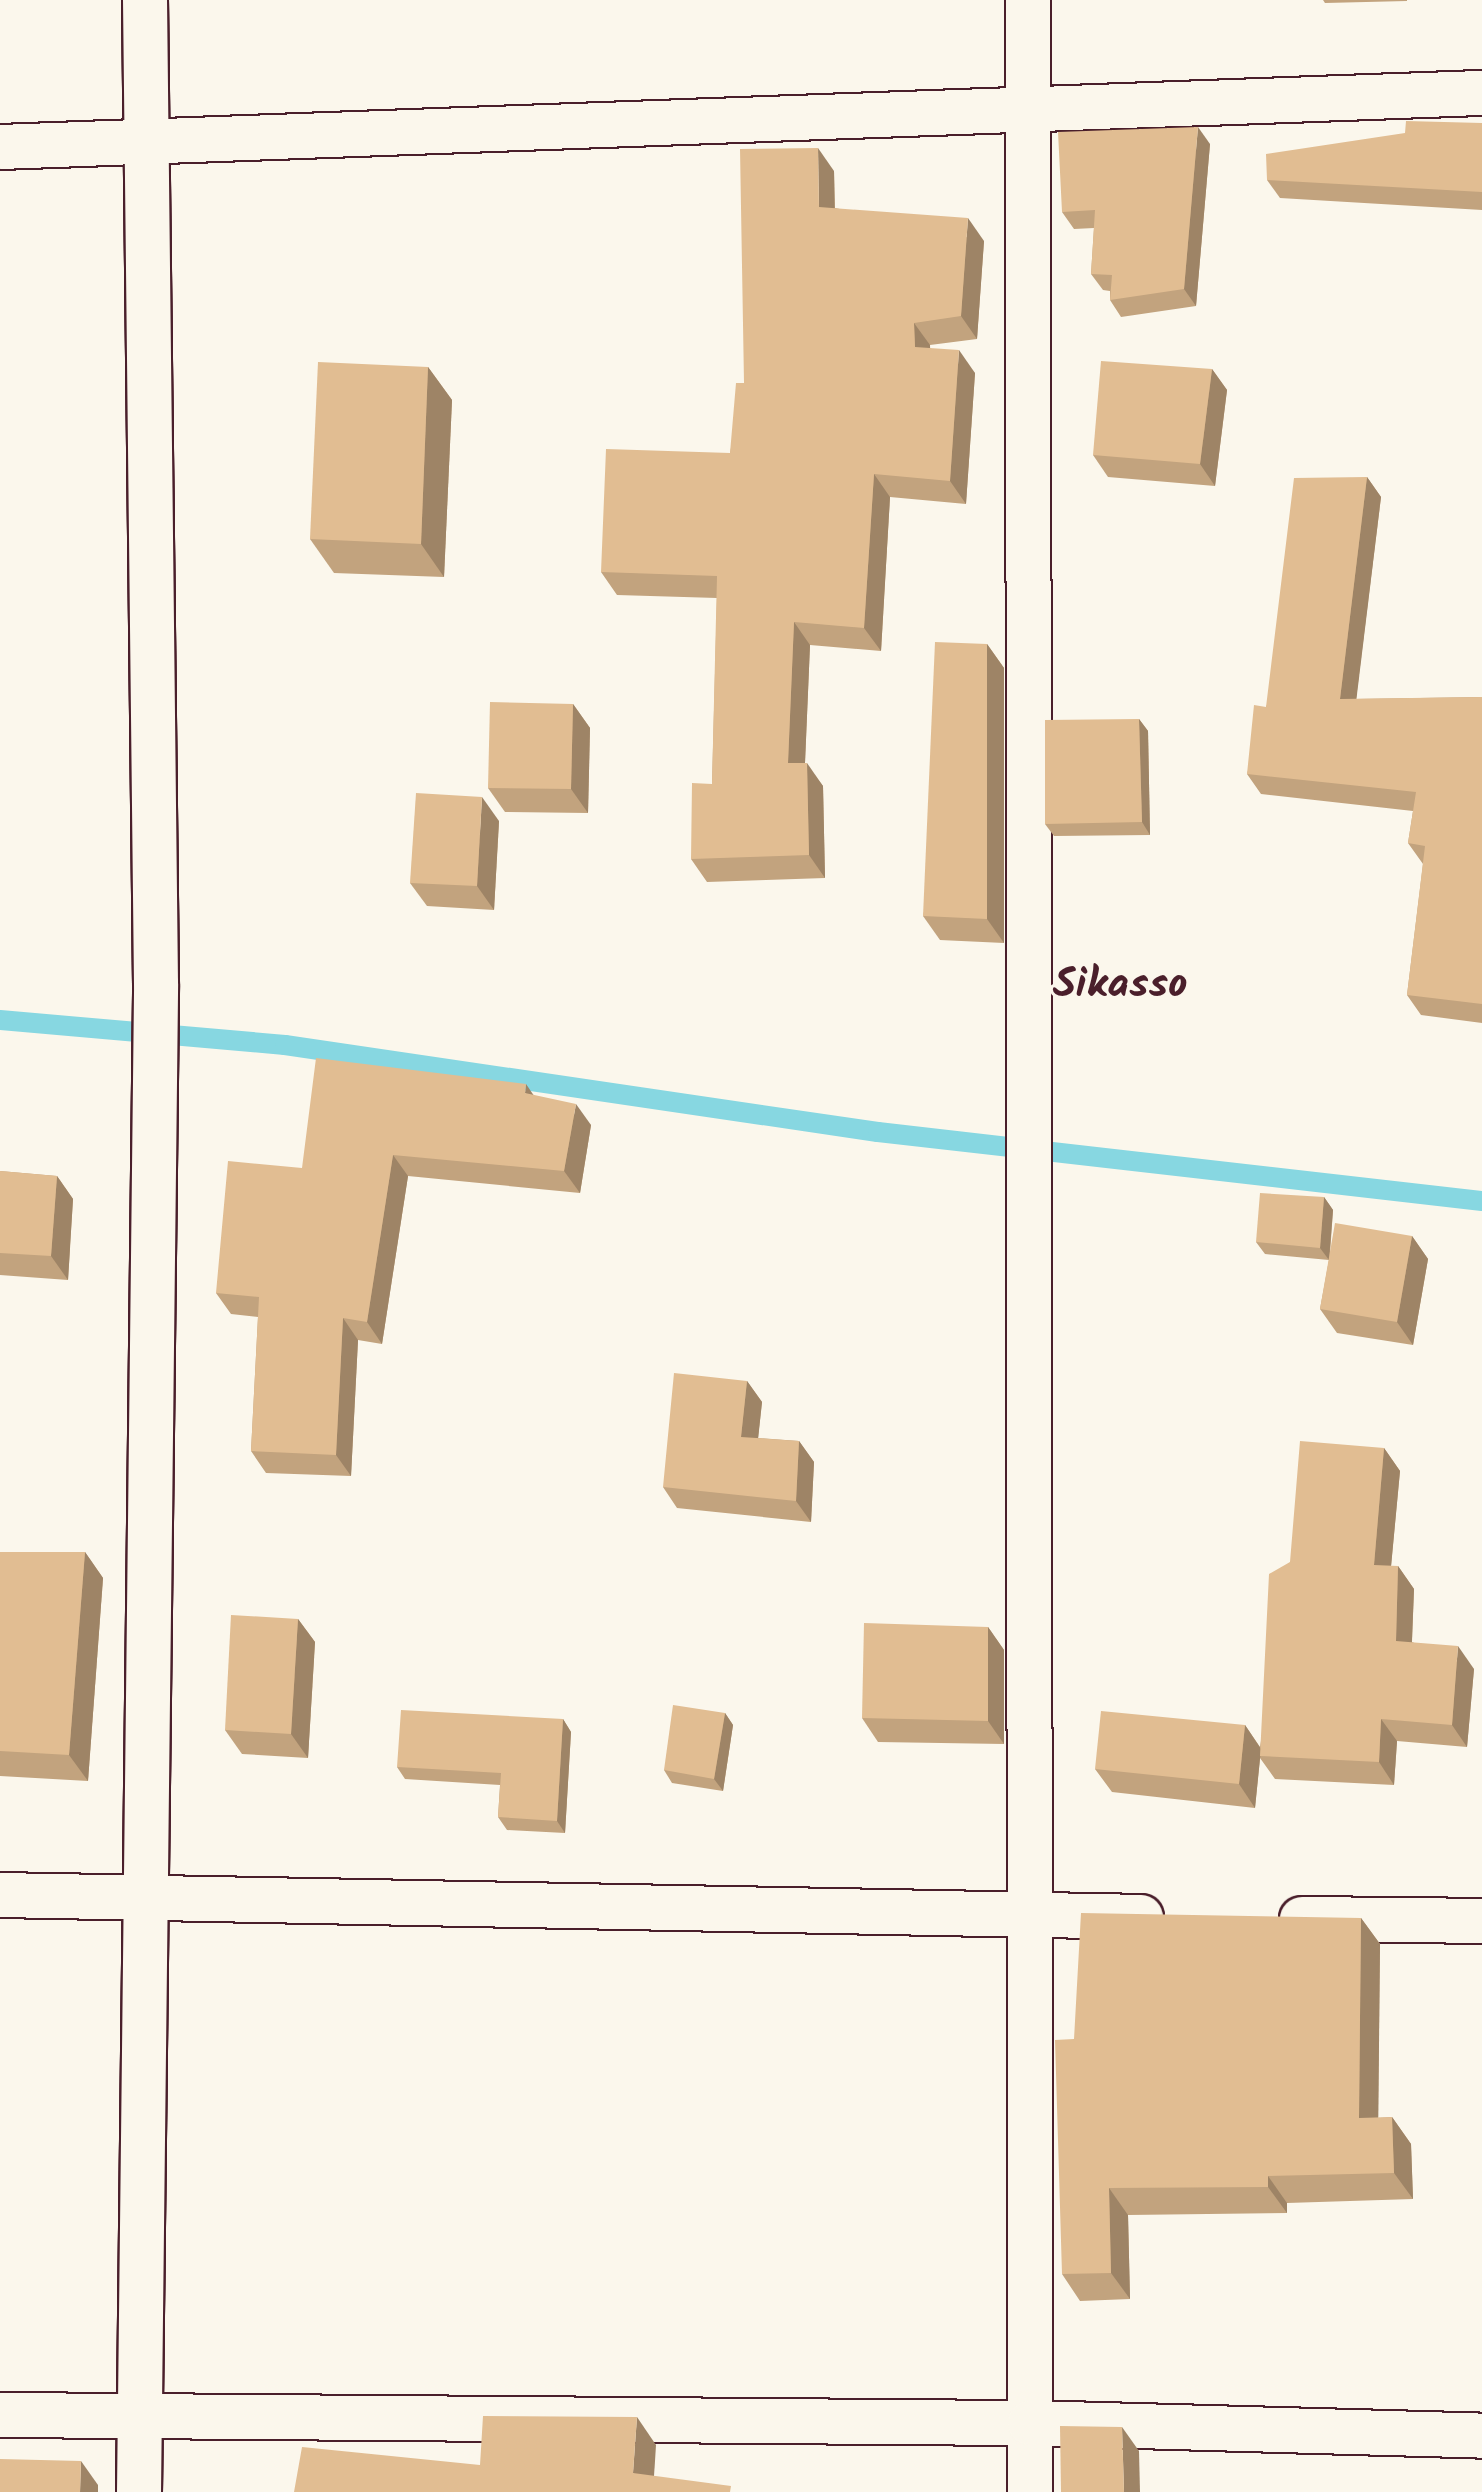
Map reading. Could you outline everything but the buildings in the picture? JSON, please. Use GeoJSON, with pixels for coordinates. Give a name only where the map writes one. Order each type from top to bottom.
{"type":"FeatureCollection","features":[{"type":"Feature","properties":{"kind":"street"},"geometry":{"type":"LineString","coordinates":[[139,2492],[156,984],[145,0]]}},
{"type":"Feature","properties":{"kind":"street"},"geometry":{"type":"LineString","coordinates":[[1028,0],[1030,1078],[1034,1229],[1028,1915],[1030,2492]]}},
{"type":"Feature","properties":{"kind":"street"},"geometry":{"type":"LineString","coordinates":[[0,147],[146,146],[1026,107],[1482,93]]}},
{"type":"Feature","properties":{"kind":"street"},"geometry":{"type":"LineString","coordinates":[[0,1895],[1184,1917]]}},
{"type":"Feature","properties":{"kind":"street"},"geometry":{"type":"LineString","coordinates":[[1263,1918],[1482,1921]]}},
{"type":"Feature","properties":{"kind":"street"},"geometry":{"type":"LineString","coordinates":[[0,2415],[1030,2423],[1482,2436]]}},
{"type":"Feature","properties":{"kind":"waterway"},"geometry":{"type":"LineString","coordinates":[[0,1020],[285,1045],[878,1132],[1482,1201]]}},
{"type":"Feature","properties":{"kind":"district","name":"Sikasso"},"geometry":{"type":"Point","coordinates":[1120,986]}}]}
